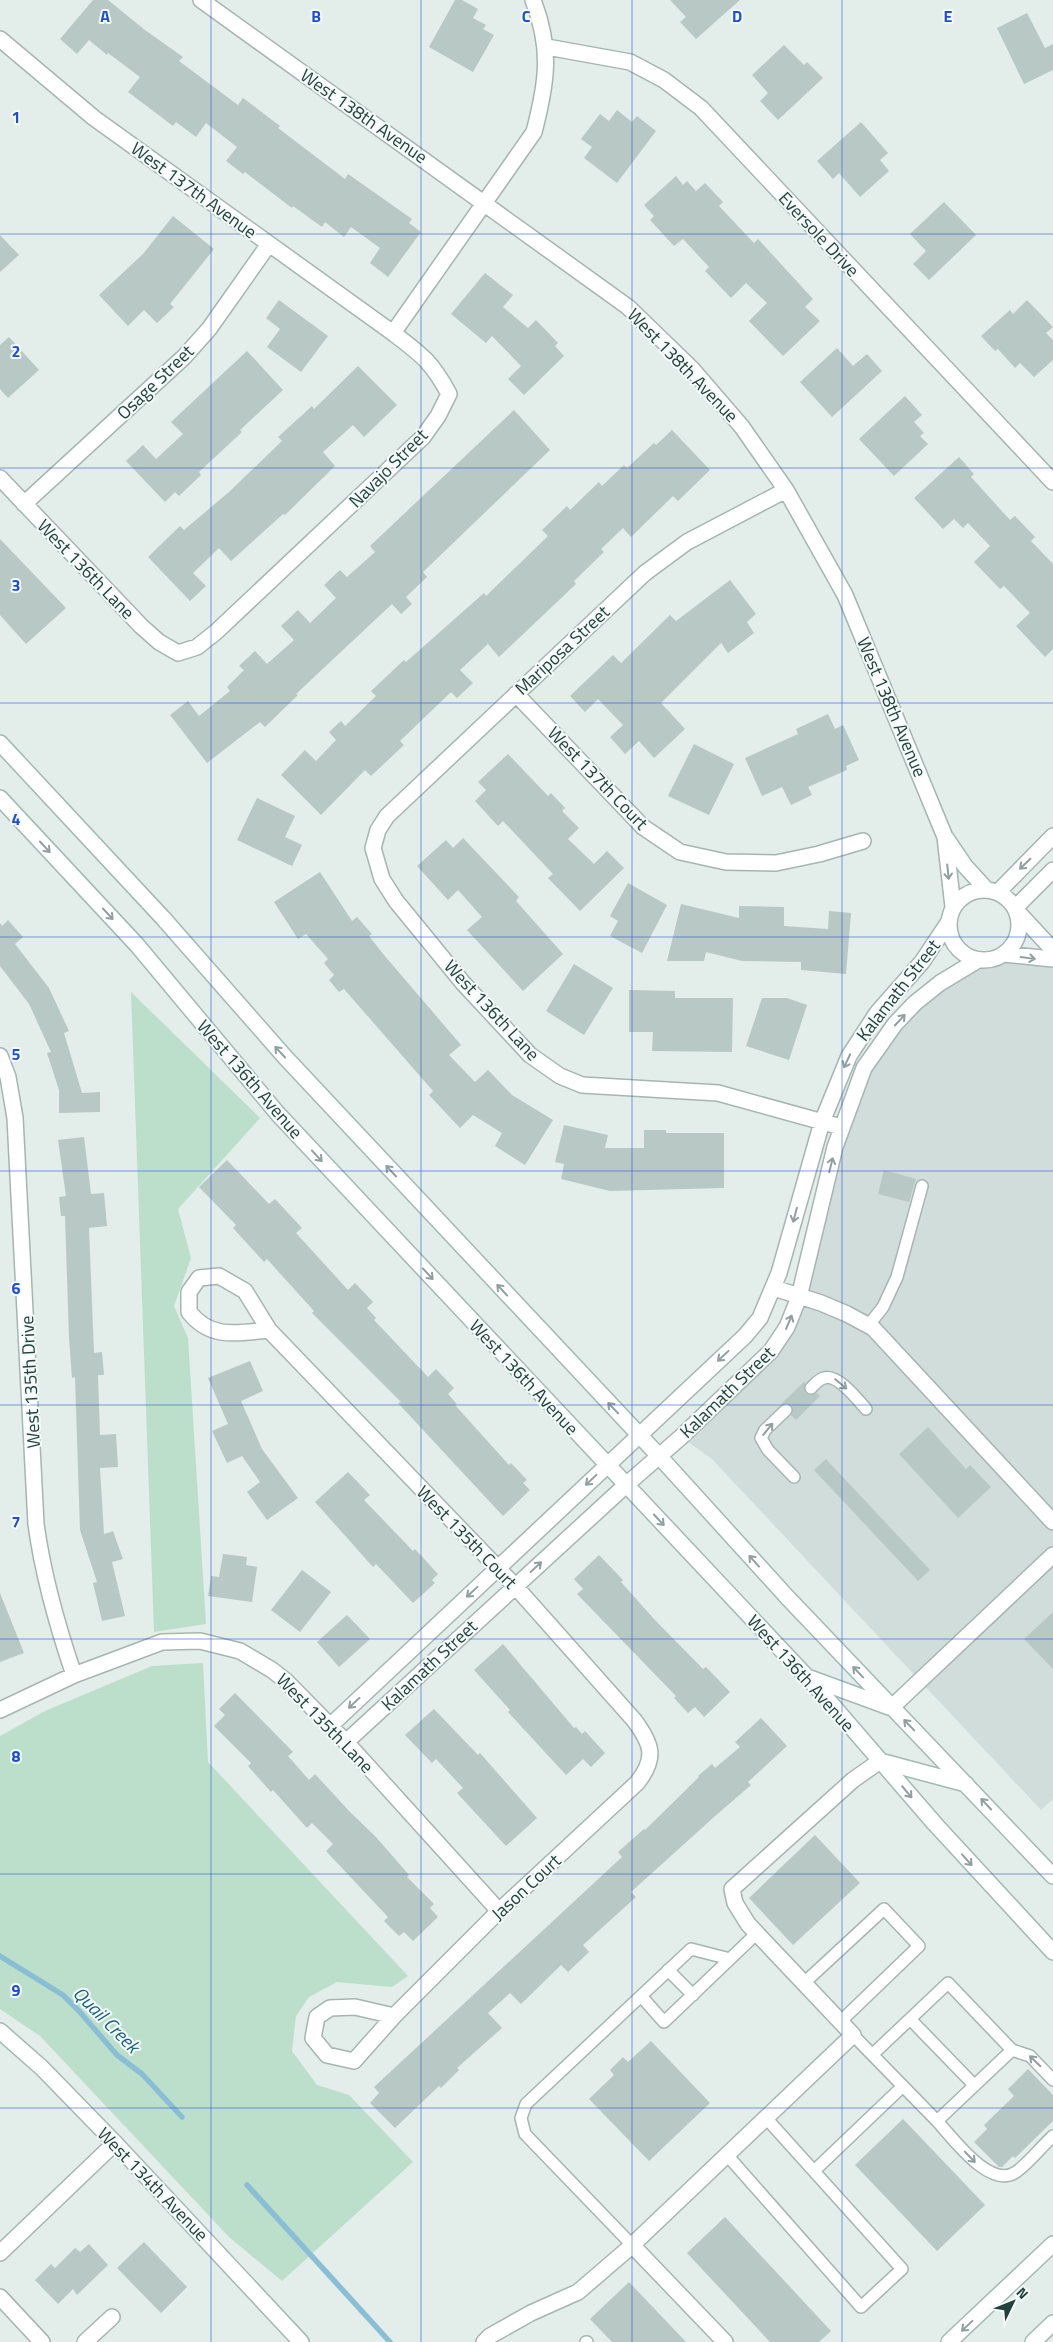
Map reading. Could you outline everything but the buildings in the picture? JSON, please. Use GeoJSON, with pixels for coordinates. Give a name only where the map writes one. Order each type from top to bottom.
{"type":"FeatureCollection","features":[{"type":"Feature","properties":{"kind":"street","name":"West 138th Avenue"},"geometry":{"type":"LineString","coordinates":[[201,0],[486,202],[628,306],[692,369],[742,428],[786,490],[845,595],[945,837],[965,866],[992,891]]}},
{"type":"Feature","properties":{"kind":"street"},"geometry":{"type":"LineString","coordinates":[[393,333],[534,132],[541,106],[546,47],[540,18],[533,0]]}},
{"type":"Feature","properties":{"kind":"street","name":"West 137th Avenue"},"geometry":{"type":"LineString","coordinates":[[0,39],[94,118],[393,333]]}},
{"type":"Feature","properties":{"kind":"street","name":"Eversole Drive"},"geometry":{"type":"LineString","coordinates":[[546,47],[630,62],[664,80],[700,108],[1053,482]]}},
{"type":"Feature","properties":{"kind":"street","name":"Osage Street"},"geometry":{"type":"LineString","coordinates":[[24,504],[184,357],[209,329],[269,244]]}},
{"type":"Feature","properties":{"kind":"street","name":"Navajo Street"},"geometry":{"type":"LineString","coordinates":[[178,653],[197,647],[216,632],[423,437],[438,416],[449,394],[439,375],[426,358],[393,333]]}},
{"type":"Feature","properties":{"kind":"street","name":"West 136th Lane"},"geometry":{"type":"LineString","coordinates":[[0,478],[141,626],[159,642],[178,653]]}},
{"type":"Feature","properties":{"kind":"street","name":"Mariposa Street"},"geometry":{"type":"LineString","coordinates":[[374,848],[378,830],[387,816],[645,573],[687,542],[786,490]]}},
{"type":"Feature","properties":{"kind":"street","name":"West 137th Court"},"geometry":{"type":"LineString","coordinates":[[516,694],[642,827],[680,852],[726,862],[776,863],[819,854],[863,841]]}},
{"type":"Feature","properties":{"kind":"street"},"geometry":{"type":"LineString","coordinates":[[0,742],[169,925],[285,1057],[659,1456],[787,1597],[1053,1876]]}},
{"type":"Feature","properties":{"kind":"street","name":"West 136th Avenue"},"geometry":{"type":"LineString","coordinates":[[0,798],[137,944],[278,1114],[806,1676],[935,1824],[1053,1952]]}},
{"type":"Feature","properties":{"kind":"street"},"geometry":{"type":"LineString","coordinates":[[992,891],[1053,836]]}},
{"type":"Feature","properties":{"kind":"street","name":"West 138th Avenue"},"geometry":{"type":"LineString","coordinates":[[945,837],[953,907]]}},
{"type":"Feature","properties":{"kind":"street","name":"West 136th Lane"},"geometry":{"type":"LineString","coordinates":[[374,848],[382,879],[420,931],[463,983],[530,1055],[560,1076],[582,1085],[718,1093],[841,1127]]}},
{"type":"Feature","properties":{"kind":"street"},"geometry":{"type":"LineString","coordinates":[[1016,910],[1053,870]]}},
{"type":"Feature","properties":{"kind":"street"},"geometry":{"type":"LineString","coordinates":[[1016,910],[1019,930],[1011,948],[1004,954],[989,960],[978,960],[964,954],[953,943],[948,923],[953,907],[967,894],[992,891],[1008,899],[1053,950]]}},
{"type":"Feature","properties":{"kind":"street","name":"Kalamath Street"},"geometry":{"type":"LineString","coordinates":[[330,1726],[745,1336],[760,1318],[774,1288],[822,1122],[849,1056],[863,1032],[922,962],[948,923]]}},
{"type":"Feature","properties":{"kind":"street"},"geometry":{"type":"LineString","coordinates":[[1004,954],[1053,959]]}},
{"type":"Feature","properties":{"kind":"street","name":"Kalamath Street"},"geometry":{"type":"LineString","coordinates":[[346,1742],[771,1351],[788,1327],[799,1297],[841,1127],[864,1068],[895,1024],[915,1003],[940,984],[978,960]]}},
{"type":"Feature","properties":{"kind":"street","name":"West 135th Drive"},"geometry":{"type":"LineString","coordinates":[[0,1056],[8,1077],[15,1118],[36,1524],[48,1593],[74,1676]]}},
{"type":"Feature","properties":{"kind":"street","name":"West 135th Court"},"geometry":{"type":"LineString","coordinates":[[269,1330],[226,1334],[196,1321],[189,1312],[189,1292],[199,1278],[219,1276],[245,1291],[269,1330],[516,1586],[634,1720],[649,1744],[650,1754]]}},
{"type":"Feature","properties":{"kind":"street"},"geometry":{"type":"LineString","coordinates":[[774,1288],[847,1314],[868,1326],[893,1348],[1053,1522]]}},
{"type":"Feature","properties":{"kind":"street"},"geometry":{"type":"LineString","coordinates":[[892,1707],[1053,1555]]}},
{"type":"Feature","properties":{"kind":"street","name":"West 135th Lane"},"geometry":{"type":"LineString","coordinates":[[74,1676],[162,1642],[200,1641],[240,1651],[272,1670],[286,1681],[346,1742],[499,1911]]}},
{"type":"Feature","properties":{"kind":"street"},"geometry":{"type":"LineString","coordinates":[[0,1710],[74,1676]]}},
{"type":"Feature","properties":{"kind":"street"},"geometry":{"type":"LineString","coordinates":[[806,1676],[892,1707]]}},
{"type":"Feature","properties":{"kind":"street","name":"Jason Court"},"geometry":{"type":"LineString","coordinates":[[394,2016],[355,2007],[330,2008],[316,2017],[313,2038],[327,2055],[354,2061],[394,2016],[499,1911],[637,1783],[648,1765],[650,1754]]}},
{"type":"Feature","properties":{"kind":"street"},"geometry":{"type":"LineString","coordinates":[[484,2342],[490,2336],[531,2313],[578,2292],[632,2245],[853,2035],[757,1933],[735,1903],[732,1889],[853,1780],[880,1761],[968,1785]]}},
{"type":"Feature","properties":{"kind":"street","name":"West 134th Avenue"},"geometry":{"type":"LineString","coordinates":[[0,2031],[42,2068],[115,2143],[301,2342]]}},
{"type":"Feature","properties":{"kind":"street"},"geometry":{"type":"LineString","coordinates":[[0,2253],[115,2143]]}},
{"type":"Feature","properties":{"kind":"street"},"geometry":{"type":"LineString","coordinates":[[949,2342],[1053,2244]]}},
{"type":"Feature","properties":{"kind":"street"},"geometry":{"type":"LineString","coordinates":[[632,2245],[725,2342]]}},
{"type":"Feature","properties":{"kind":"street"},"geometry":{"type":"LineString","coordinates":[[0,2297],[42,2342]]}},
{"type":"Feature","properties":{"kind":"street"},"geometry":{"type":"LineString","coordinates":[[86,2342],[112,2317]]}},
{"type":"Feature","properties":{"kind":"street"},"geometry":{"type":"LineString","coordinates":[[1033,2342],[1053,2323]]}},
{"type":"Feature","properties":{"kind":"lane"},"geometry":{"type":"LineString","coordinates":[[868,1326],[884,1307],[896,1277],[922,1186]]}},
{"type":"Feature","properties":{"kind":"lane"},"geometry":{"type":"LineString","coordinates":[[811,1388],[823,1378],[830,1377],[844,1387],[866,1409]]}},
{"type":"Feature","properties":{"kind":"lane"},"geometry":{"type":"LineString","coordinates":[[786,1410],[765,1430],[761,1438],[768,1450],[794,1477]]}},
{"type":"Feature","properties":{"kind":"lane"},"geometry":{"type":"LineString","coordinates":[[804,1983],[884,1909],[919,1946],[840,2022]]}},
{"type":"Feature","properties":{"kind":"lane"},"geometry":{"type":"LineString","coordinates":[[641,1996],[664,2022],[757,1933]]}},
{"type":"Feature","properties":{"kind":"lane"},"geometry":{"type":"LineString","coordinates":[[632,2245],[526,2134],[521,2118],[526,2104],[691,1948],[730,1959]]}},
{"type":"Feature","properties":{"kind":"lane"},"geometry":{"type":"LineString","coordinates":[[668,1970],[692,1995]]}},
{"type":"Feature","properties":{"kind":"lane"},"geometry":{"type":"LineString","coordinates":[[873,2054],[948,1983],[1012,2050],[1030,2056],[1053,2080]]}},
{"type":"Feature","properties":{"kind":"lane"},"geometry":{"type":"LineString","coordinates":[[910,2019],[974,2085]]}},
{"type":"Feature","properties":{"kind":"lane"},"geometry":{"type":"LineString","coordinates":[[853,2035],[982,2169],[998,2176],[1015,2173],[1053,2136]]}},
{"type":"Feature","properties":{"kind":"lane"},"geometry":{"type":"LineString","coordinates":[[936,2121],[1012,2050]]}},
{"type":"Feature","properties":{"kind":"lane"},"geometry":{"type":"LineString","coordinates":[[814,2171],[903,2086]]}},
{"type":"Feature","properties":{"kind":"lane"},"geometry":{"type":"LineString","coordinates":[[727,2155],[861,2307],[902,2269],[766,2118]]}},
{"type":"Feature","properties":{"kind":"shaded area"},"geometry":{"type":"Polygon","coordinates":[[[999,957],[1053,959],[1053,1799],[1041,1810],[712,1459],[681,1437],[771,1351],[799,1297],[841,1127],[895,1024],[978,960],[989,960],[999,957]]]}},
{"type":"Feature","properties":{"kind":"green space"},"geometry":{"type":"Polygon","coordinates":[[[131,992],[260,1118],[178,1209],[191,1258],[174,1306],[188,1338],[206,1624],[154,1632],[131,992]]]}},
{"type":"Feature","properties":{"kind":"green space"},"geometry":{"type":"Polygon","coordinates":[[[203,1663],[208,1762],[408,1976],[392,1987],[337,1982],[309,1997],[296,2016],[292,2051],[317,2085],[349,2095],[413,2162],[282,2281],[229,2237],[40,2036],[0,2009],[0,1736],[45,1711],[152,1666],[203,1663]]]}},
{"type":"Feature","properties":{"kind":"waterway","name":"Quail Creek"},"geometry":{"type":"LineString","coordinates":[[0,1956],[63,1995],[117,2055],[142,2074],[182,2117]]}},
{"type":"Feature","properties":{"kind":"waterway","name":"Quail Creek"},"geometry":{"type":"LineString","coordinates":[[247,2185],[390,2342]]}}]}
